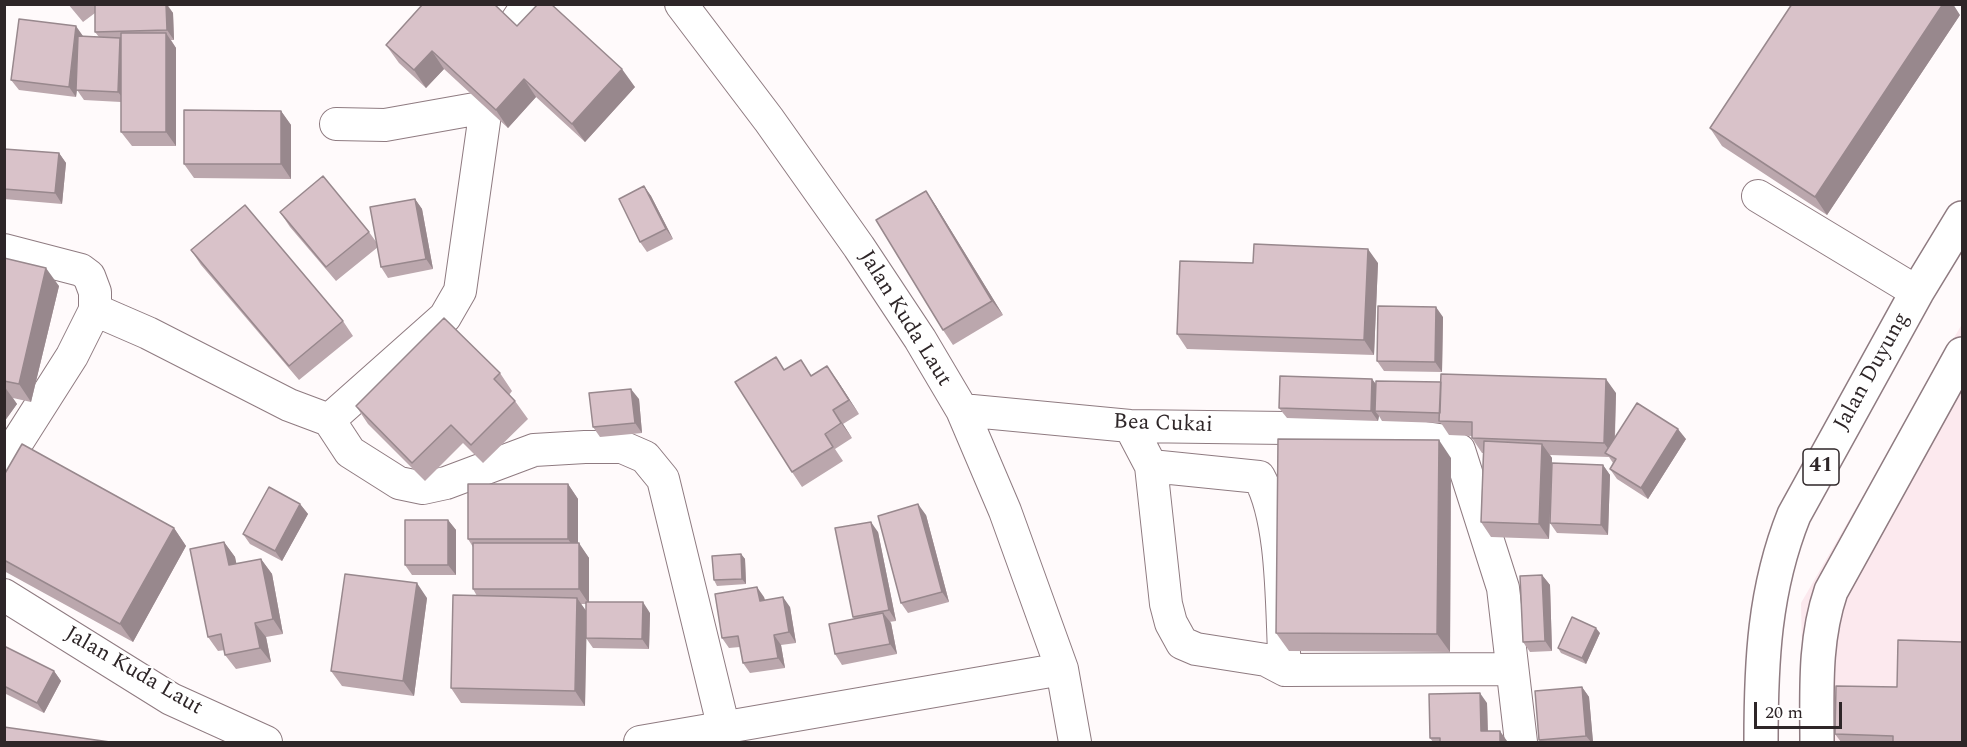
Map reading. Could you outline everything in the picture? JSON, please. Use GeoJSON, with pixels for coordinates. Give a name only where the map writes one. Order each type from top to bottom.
{"type":"FeatureCollection","features":[{"type":"Feature","properties":{"kind":"highway","name":"Jalan Duyung"},"geometry":{"type":"LineString","coordinates":[[1761,742],[1764,647],[1771,584],[1780,550],[1794,515],[1917,292],[1962,218]]}},
{"type":"Feature","properties":{"kind":"highway"},"geometry":{"type":"LineString","coordinates":[[1817,742],[1821,621],[1831,591],[1962,354]]}},
{"type":"Feature","properties":{"kind":"street","name":"Jalan Kuda Laut"},"geometry":{"type":"LineString","coordinates":[[681,4],[769,120],[859,247],[920,339],[962,410],[1005,511],[1062,669],[1075,742]]}},
{"type":"Feature","properties":{"kind":"street"},"geometry":{"type":"LineString","coordinates":[[329,420],[445,317],[454,305],[459,291],[486,107],[385,125],[336,124]]}},
{"type":"Feature","properties":{"kind":"street"},"geometry":{"type":"LineString","coordinates":[[1758,196],[1917,292]]}},
{"type":"Feature","properties":{"kind":"street"},"geometry":{"type":"LineString","coordinates":[[4,250],[81,270],[89,276],[94,292],[95,310],[72,356],[4,463]]}},
{"type":"Feature","properties":{"kind":"street"},"geometry":{"type":"LineString","coordinates":[[95,310],[148,333],[289,405],[329,420],[351,452],[399,483],[423,488],[446,483],[534,450],[622,447],[645,457],[663,479],[724,729]]}},
{"type":"Feature","properties":{"kind":"street","name":"Bea Cukai"},"geometry":{"type":"LineString","coordinates":[[962,410],[1130,426],[1364,429],[1438,440],[1459,450],[1503,588],[1521,742]]}},
{"type":"Feature","properties":{"kind":"street"},"geometry":{"type":"LineString","coordinates":[[1130,426],[1152,466],[1166,604],[1171,623],[1182,643],[1196,650],[1266,660],[1285,670],[1511,669]]}},
{"type":"Feature","properties":{"kind":"street"},"geometry":{"type":"LineString","coordinates":[[1152,466],[1258,477],[1268,495],[1276,537],[1285,670]]}},
{"type":"Feature","properties":{"kind":"street","name":"Jalan Kuda Laut"},"geometry":{"type":"LineString","coordinates":[[4,595],[171,699],[266,742]]}},
{"type":"Feature","properties":{"kind":"street"},"geometry":{"type":"LineString","coordinates":[[640,742],[1062,669]]}},
{"type":"Feature","properties":{"kind":"shaded area"},"geometry":{"type":"Polygon","coordinates":[[[1962,324],[1962,742],[1804,742],[1801,603],[1962,324]]]}},
{"type":"Feature","properties":{"kind":"building"},"geometry":{"type":"Polygon","coordinates":[[[166,4],[167,30],[95,32],[95,5],[166,4]]]}},
{"type":"Feature","properties":{"kind":"building"},"geometry":{"type":"Polygon","coordinates":[[[423,4],[494,4],[517,26],[538,4],[551,4],[622,69],[572,124],[524,79],[496,110],[432,51],[414,70],[386,45],[423,4]]]}},
{"type":"Feature","properties":{"kind":"building"},"geometry":{"type":"Polygon","coordinates":[[[1792,4],[1943,4],[1815,197],[1710,128],[1792,4]]]}},
{"type":"Feature","properties":{"kind":"building"},"geometry":{"type":"Polygon","coordinates":[[[19,19],[76,26],[69,87],[11,80],[19,19]]]}},
{"type":"Feature","properties":{"kind":"building"},"geometry":{"type":"Polygon","coordinates":[[[121,33],[166,33],[166,132],[121,132],[121,33]]]}},
{"type":"Feature","properties":{"kind":"building"},"geometry":{"type":"Polygon","coordinates":[[[78,36],[120,38],[118,92],[76,90],[78,36]]]}},
{"type":"Feature","properties":{"kind":"building"},"geometry":{"type":"Polygon","coordinates":[[[184,110],[281,111],[281,164],[184,164],[184,110]]]}},
{"type":"Feature","properties":{"kind":"building"},"geometry":{"type":"Polygon","coordinates":[[[4,149],[59,153],[55,193],[4,189],[4,149]]]}},
{"type":"Feature","properties":{"kind":"building"},"geometry":{"type":"Polygon","coordinates":[[[323,176],[369,232],[326,267],[280,212],[323,176]]]}},
{"type":"Feature","properties":{"kind":"building"},"geometry":{"type":"Polygon","coordinates":[[[644,186],[666,229],[640,242],[619,199],[644,186]]]}},
{"type":"Feature","properties":{"kind":"building"},"geometry":{"type":"Polygon","coordinates":[[[926,191],[992,301],[943,330],[876,220],[926,191]]]}},
{"type":"Feature","properties":{"kind":"building"},"geometry":{"type":"Polygon","coordinates":[[[415,199],[426,259],[381,267],[370,207],[415,199]]]}},
{"type":"Feature","properties":{"kind":"building"},"geometry":{"type":"Polygon","coordinates":[[[245,205],[343,321],[289,366],[191,250],[245,205]]]}},
{"type":"Feature","properties":{"kind":"building"},"geometry":{"type":"Polygon","coordinates":[[[1254,244],[1368,249],[1364,340],[1177,334],[1180,261],[1253,263],[1254,244]]]}},
{"type":"Feature","properties":{"kind":"building"},"geometry":{"type":"Polygon","coordinates":[[[4,258],[46,268],[19,384],[4,381],[4,258]]]}},
{"type":"Feature","properties":{"kind":"building"},"geometry":{"type":"Polygon","coordinates":[[[1378,306],[1436,307],[1435,362],[1377,361],[1378,306]]]}},
{"type":"Feature","properties":{"kind":"building"},"geometry":{"type":"Polygon","coordinates":[[[444,318],[500,373],[494,379],[515,401],[471,445],[451,425],[412,463],[356,406],[444,318]]]}},
{"type":"Feature","properties":{"kind":"building"},"geometry":{"type":"Polygon","coordinates":[[[776,357],[784,370],[801,360],[811,376],[827,366],[849,400],[833,410],[841,423],[825,434],[833,447],[792,472],[735,382],[776,357]]]}},
{"type":"Feature","properties":{"kind":"building"},"geometry":{"type":"Polygon","coordinates":[[[1441,374],[1606,379],[1604,443],[1472,438],[1472,422],[1439,421],[1441,374]]]}},
{"type":"Feature","properties":{"kind":"building"},"geometry":{"type":"Polygon","coordinates":[[[1280,376],[1372,379],[1371,411],[1279,408],[1280,376]]]}},
{"type":"Feature","properties":{"kind":"building"},"geometry":{"type":"Polygon","coordinates":[[[1376,381],[1441,382],[1440,413],[1375,411],[1376,381]]]}},
{"type":"Feature","properties":{"kind":"building"},"geometry":{"type":"Polygon","coordinates":[[[631,389],[635,423],[593,427],[589,393],[631,389]]]}},
{"type":"Feature","properties":{"kind":"building"},"geometry":{"type":"Polygon","coordinates":[[[1637,403],[1678,429],[1641,488],[1610,469],[1616,459],[1605,453],[1637,403]]]}},
{"type":"Feature","properties":{"kind":"building"},"geometry":{"type":"Polygon","coordinates":[[[1278,439],[1439,440],[1437,634],[1276,633],[1278,439]]]}},
{"type":"Feature","properties":{"kind":"building"},"geometry":{"type":"Polygon","coordinates":[[[1484,441],[1542,444],[1539,524],[1481,522],[1484,441]]]}},
{"type":"Feature","properties":{"kind":"building"},"geometry":{"type":"Polygon","coordinates":[[[22,444],[174,528],[120,624],[4,560],[4,475],[22,444]]]}},
{"type":"Feature","properties":{"kind":"building"},"geometry":{"type":"Polygon","coordinates":[[[1552,463],[1603,465],[1601,525],[1550,523],[1552,463]]]}},
{"type":"Feature","properties":{"kind":"building"},"geometry":{"type":"Polygon","coordinates":[[[468,484],[568,484],[568,539],[468,539],[468,484]]]}},
{"type":"Feature","properties":{"kind":"building"},"geometry":{"type":"Polygon","coordinates":[[[269,487],[300,504],[275,551],[243,534],[269,487]]]}},
{"type":"Feature","properties":{"kind":"building"},"geometry":{"type":"Polygon","coordinates":[[[918,504],[942,592],[901,603],[878,516],[918,504]]]}},
{"type":"Feature","properties":{"kind":"building"},"geometry":{"type":"Polygon","coordinates":[[[405,520],[448,520],[448,565],[405,565],[405,520]]]}},
{"type":"Feature","properties":{"kind":"building"},"geometry":{"type":"Polygon","coordinates":[[[871,522],[889,610],[853,617],[835,528],[871,522]]]}},
{"type":"Feature","properties":{"kind":"building"},"geometry":{"type":"Polygon","coordinates":[[[224,542],[229,565],[261,559],[273,619],[255,623],[260,648],[225,655],[221,634],[208,637],[190,549],[224,542]]]}},
{"type":"Feature","properties":{"kind":"building"},"geometry":{"type":"Polygon","coordinates":[[[473,543],[579,543],[579,589],[473,589],[473,543]]]}},
{"type":"Feature","properties":{"kind":"building"},"geometry":{"type":"Polygon","coordinates":[[[741,554],[742,579],[714,580],[712,556],[741,554]]]}},
{"type":"Feature","properties":{"kind":"building"},"geometry":{"type":"Polygon","coordinates":[[[345,574],[417,583],[403,681],[331,671],[345,574]]]}},
{"type":"Feature","properties":{"kind":"building"},"geometry":{"type":"Polygon","coordinates":[[[1542,575],[1545,641],[1523,642],[1520,576],[1542,575]]]}},
{"type":"Feature","properties":{"kind":"building"},"geometry":{"type":"Polygon","coordinates":[[[757,587],[760,601],[783,597],[789,632],[774,635],[778,658],[743,663],[738,636],[722,638],[715,594],[757,587]]]}},
{"type":"Feature","properties":{"kind":"building"},"geometry":{"type":"Polygon","coordinates":[[[453,595],[577,598],[575,691],[451,688],[453,595]]]}},
{"type":"Feature","properties":{"kind":"building"},"geometry":{"type":"Polygon","coordinates":[[[586,602],[643,602],[642,639],[586,638],[586,602]]]}},
{"type":"Feature","properties":{"kind":"building"},"geometry":{"type":"Polygon","coordinates":[[[883,613],[890,644],[835,654],[829,624],[883,613]]]}},
{"type":"Feature","properties":{"kind":"building"},"geometry":{"type":"Polygon","coordinates":[[[1572,617],[1596,628],[1582,658],[1558,648],[1572,617]]]}},
{"type":"Feature","properties":{"kind":"building"},"geometry":{"type":"Polygon","coordinates":[[[1898,640],[1962,642],[1962,742],[1893,742],[1893,736],[1835,734],[1836,686],[1897,687],[1898,640]]]}},
{"type":"Feature","properties":{"kind":"building"},"geometry":{"type":"Polygon","coordinates":[[[4,646],[54,671],[37,703],[4,686],[4,646]]]}},
{"type":"Feature","properties":{"kind":"building"},"geometry":{"type":"Polygon","coordinates":[[[1582,687],[1586,736],[1539,740],[1535,691],[1582,687]]]}},
{"type":"Feature","properties":{"kind":"building"},"geometry":{"type":"Polygon","coordinates":[[[1480,693],[1481,731],[1500,731],[1500,742],[1440,742],[1440,738],[1430,738],[1429,694],[1480,693]]]}},
{"type":"Feature","properties":{"kind":"building"},"geometry":{"type":"Polygon","coordinates":[[[4,727],[110,742],[4,742],[4,727]]]}}]}
